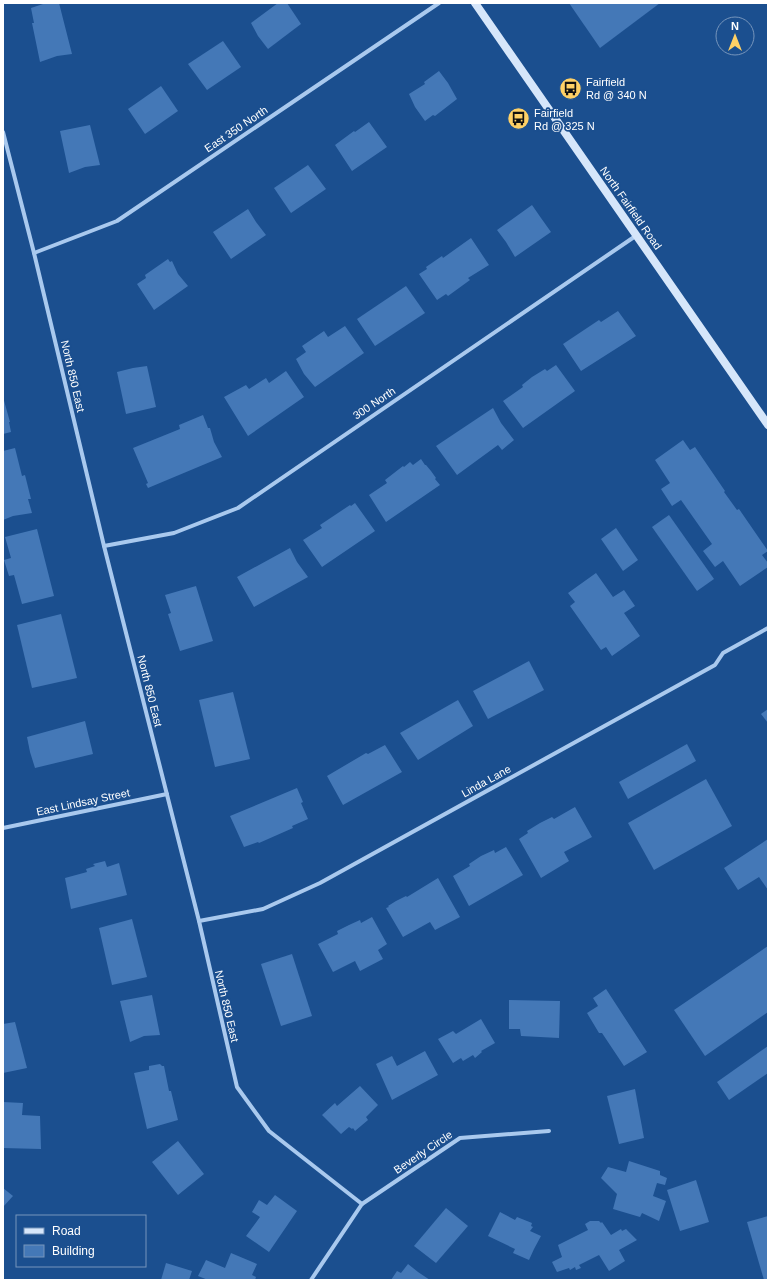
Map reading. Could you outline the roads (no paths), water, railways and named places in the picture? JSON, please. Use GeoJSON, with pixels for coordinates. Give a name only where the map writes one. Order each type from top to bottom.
{"type":"FeatureCollection","features":[{"type":"Feature","properties":{"kind":"main road","name":"North Fairfield Road"},"geometry":{"type":"LineString","coordinates":[[475,3],[768,425]]}},
{"type":"Feature","properties":{"kind":"street","name":"East 350 North"},"geometry":{"type":"LineString","coordinates":[[34,253],[117,221],[438,3]]}},
{"type":"Feature","properties":{"kind":"street","name":"North 850 East"},"geometry":{"type":"LineString","coordinates":[[3,132],[34,253],[104,546],[199,921],[237,1087],[269,1131],[362,1204]]}},
{"type":"Feature","properties":{"kind":"street","name":"300 North"},"geometry":{"type":"LineString","coordinates":[[104,546],[174,533],[238,508],[637,235]]}},
{"type":"Feature","properties":{"kind":"street","name":"Linda Lane"},"geometry":{"type":"LineString","coordinates":[[199,921],[263,908],[320,883],[715,665],[723,653],[768,628]]}},
{"type":"Feature","properties":{"kind":"street","name":"East Lindsay Street"},"geometry":{"type":"LineString","coordinates":[[3,828],[167,794]]}},
{"type":"Feature","properties":{"kind":"street","name":"Beverly Circle"},"geometry":{"type":"LineString","coordinates":[[362,1204],[460,1138],[549,1131]]}},
{"type":"Feature","properties":{"kind":"street"},"geometry":{"type":"LineString","coordinates":[[312,1280],[362,1204]]}},
{"type":"Feature","properties":{"kind":"place","name":"Fairfield Rd @ 340 N"},"geometry":{"type":"Point","coordinates":[571,88]}},
{"type":"Feature","properties":{"kind":"place","name":"Fairfield Rd @ 325 N"},"geometry":{"type":"Point","coordinates":[518,119]}}]}
